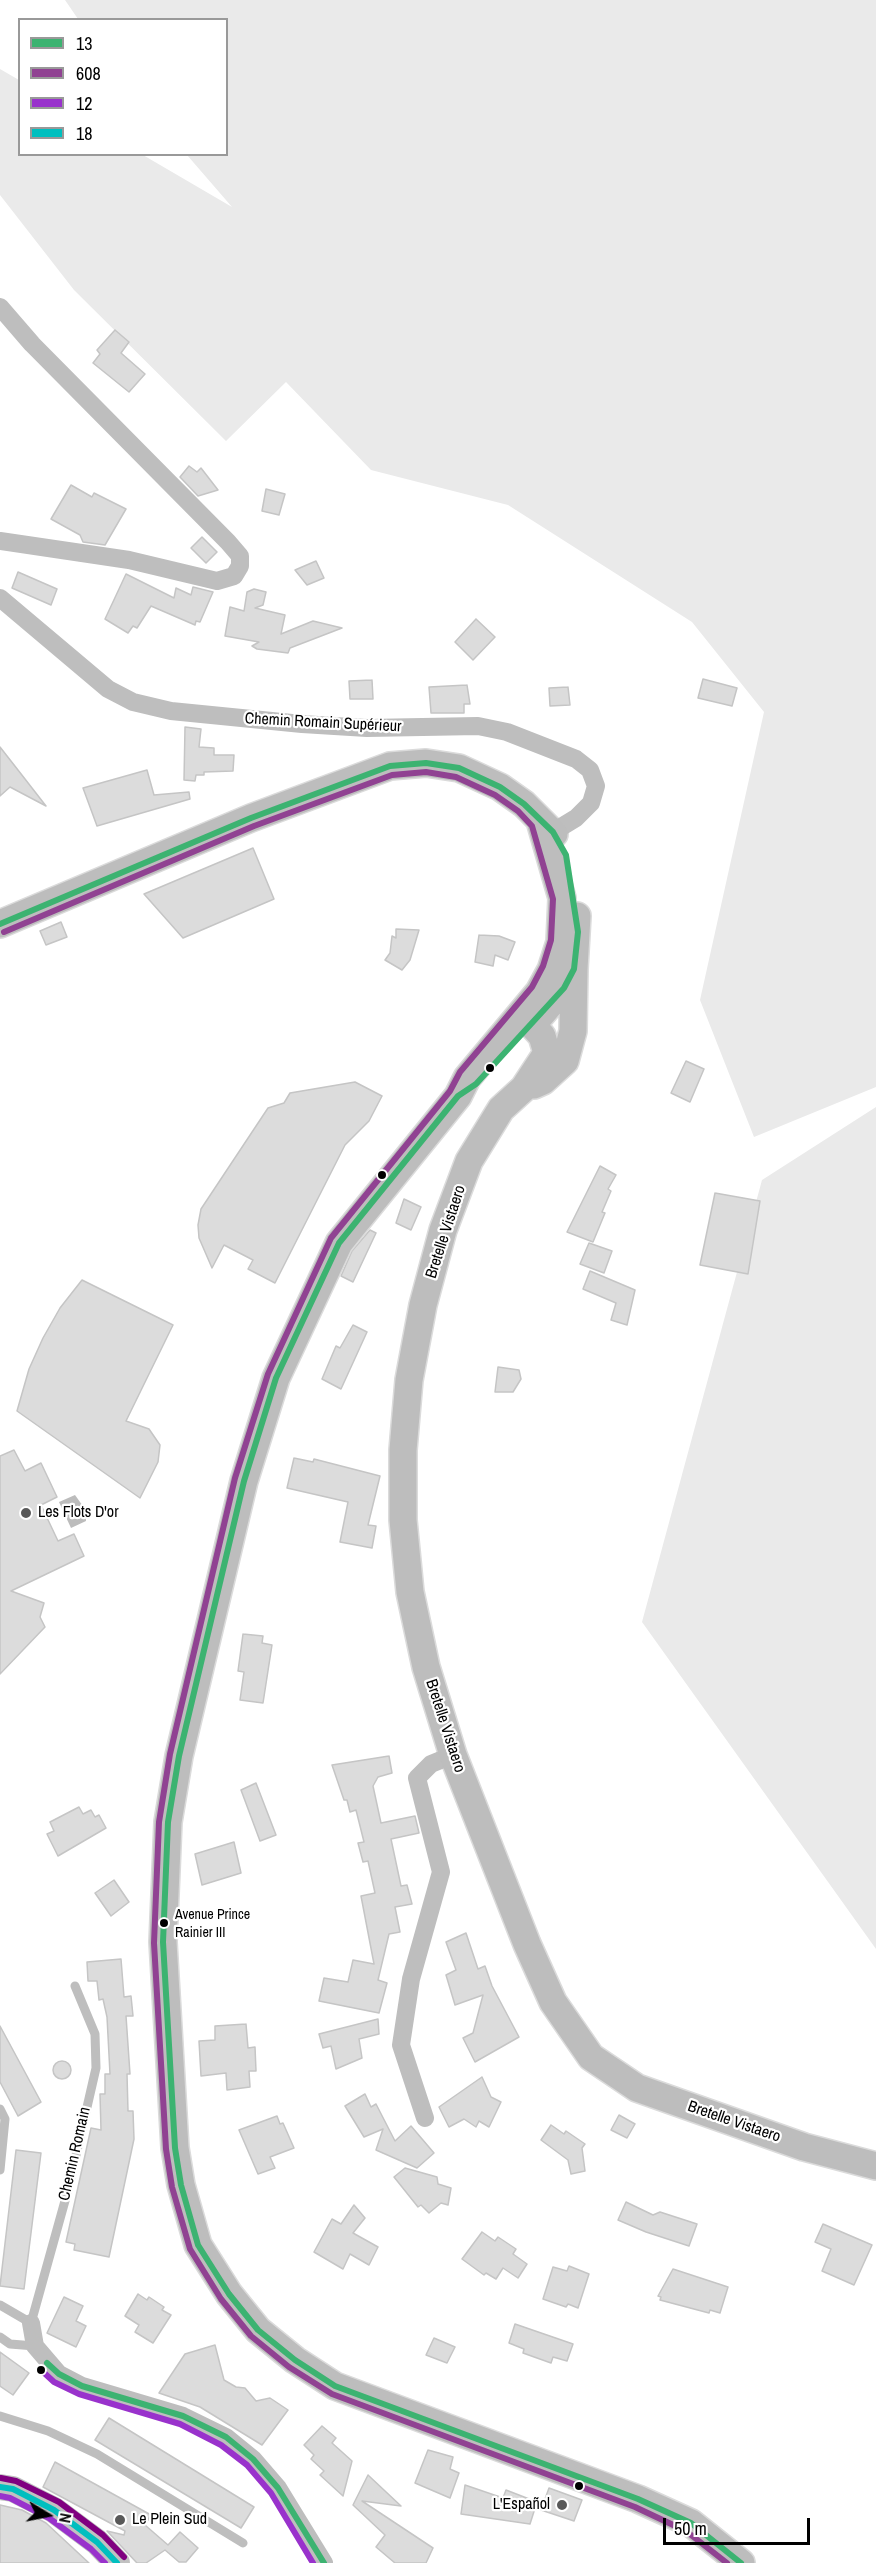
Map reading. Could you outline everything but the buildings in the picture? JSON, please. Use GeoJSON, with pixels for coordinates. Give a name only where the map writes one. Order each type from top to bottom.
{"type":"FeatureCollection","features":[{"type":"Feature","properties":{"kind":"main road"},"geometry":{"type":"LineString","coordinates":[[0,924],[251,818],[390,766],[426,763],[459,768],[500,787],[524,804],[546,830],[562,898],[560,942],[551,970],[539,992],[537,1011]]}},
{"type":"Feature","properties":{"kind":"main road","name":"Bretelle Vistaero"},"geometry":{"type":"LineString","coordinates":[[524,1088],[543,1081],[566,1061],[573,1031],[574,969],[578,932],[576,907],[566,855],[546,830]]}},
{"type":"Feature","properties":{"kind":"main road"},"geometry":{"type":"LineString","coordinates":[[574,969],[564,988],[537,1011],[476,1084],[458,1096],[339,1243],[276,1378],[244,1481],[179,1756],[168,1822],[163,1942],[175,2148],[181,2186],[198,2245],[230,2294],[258,2330],[295,2360],[335,2386],[638,2499],[680,2518],[719,2543],[741,2563]]}},
{"type":"Feature","properties":{"kind":"main road"},"geometry":{"type":"LineString","coordinates":[[537,1011],[573,1031]]}},
{"type":"Feature","properties":{"kind":"main road","name":"Bretelle Vistaero"},"geometry":{"type":"LineString","coordinates":[[537,1011],[547,1053],[524,1088],[501,1109],[469,1161],[443,1230],[423,1305],[409,1380],[403,1450],[403,1520],[410,1592],[426,1667],[453,1755],[527,1944],[553,2002],[591,2057],[637,2088],[804,2147],[876,2166]]}},
{"type":"Feature","properties":{"kind":"main road"},"geometry":{"type":"LineString","coordinates":[[0,2487],[13,2489],[54,2510],[97,2542],[117,2563]]}},
{"type":"Feature","properties":{"kind":"street"},"geometry":{"type":"LineString","coordinates":[[0,307],[32,344],[228,542],[240,556],[240,566],[234,576],[217,581],[129,560],[0,541]]}},
{"type":"Feature","properties":{"kind":"street","name":"Chemin Romain Supérieur"},"geometry":{"type":"LineString","coordinates":[[0,598],[108,689],[134,702],[171,711],[324,726],[367,728],[478,726],[507,732],[576,759],[590,770],[596,786],[591,803],[576,818],[546,830]]}},
{"type":"Feature","properties":{"kind":"street"},"geometry":{"type":"LineString","coordinates":[[425,2118],[401,2045],[411,1979],[441,1872],[417,1778],[430,1764],[453,1755]]}},
{"type":"Feature","properties":{"kind":"street","name":"Chemin Romain"},"geometry":{"type":"LineString","coordinates":[[31,2323],[35,2346]]}},
{"type":"Feature","properties":{"kind":"street"},"geometry":{"type":"LineString","coordinates":[[35,2346],[59,2374],[82,2386],[183,2416],[226,2437],[253,2459],[278,2488],[324,2563]]}},
{"type":"Feature","properties":{"kind":"lane","name":"Chemin Romain"},"geometry":{"type":"LineString","coordinates":[[31,2323],[68,2190],[96,2068],[95,2034],[75,1986]]}},
{"type":"Feature","properties":{"kind":"lane"},"geometry":{"type":"LineString","coordinates":[[0,2109],[5,2119],[0,2170]]}},
{"type":"Feature","properties":{"kind":"lane"},"geometry":{"type":"LineString","coordinates":[[0,2305],[31,2323]]}},
{"type":"Feature","properties":{"kind":"lane"},"geometry":{"type":"LineString","coordinates":[[0,2337],[10,2344],[35,2346]]}},
{"type":"Feature","properties":{"kind":"lane"},"geometry":{"type":"LineString","coordinates":[[0,2416],[48,2431],[96,2454],[243,2543]]}},
{"type":"Feature","properties":{"kind":"shaded area"},"geometry":{"type":"Polygon","coordinates":[[[65,0],[876,0],[876,1087],[754,1137],[700,1000],[764,712],[692,622],[508,505],[371,470],[286,382],[226,441],[74,290],[0,195],[0,69],[18,79],[18,156],[145,156],[232,207],[188,156],[228,156],[228,18],[77,18],[65,0]]]}},
{"type":"Feature","properties":{"kind":"shaded area"},"geometry":{"type":"Polygon","coordinates":[[[876,1107],[876,1949],[642,1622],[762,1180],[876,1107]]]}},
{"type":"Feature","properties":{"kind":"shaded area"},"geometry":{"type":"Polygon","coordinates":[[[75,1495],[85,1509],[86,1521],[71,1528],[59,1502],[75,1495]]]}},
{"type":"Feature","properties":{"kind":"transit line","name":"13"},"geometry":{"type":"LineString","coordinates":[[0,924],[251,818],[390,766],[426,763],[459,768],[500,787],[524,804],[553,832],[566,855],[578,932],[574,969],[564,988],[476,1084],[458,1096],[339,1243],[276,1378],[244,1481],[179,1756],[168,1822],[163,1942],[175,2148],[181,2185],[198,2245],[229,2294],[258,2330],[295,2360],[335,2386],[638,2499],[691,2523],[741,2563]]}},
{"type":"Feature","properties":{"kind":"transit line","name":"608"},"geometry":{"type":"LineString","coordinates":[[4,932],[254,826],[392,775],[426,772],[456,777],[495,795],[518,811],[532,826],[553,899],[551,940],[543,966],[532,987],[460,1072],[450,1091],[331,1238],[268,1374],[235,1478],[170,1754],[159,1822],[154,1943],[166,2149],[172,2187],[190,2249],[221,2299],[251,2336],[289,2367],[332,2394],[635,2507],[686,2531],[727,2563]]}},
{"type":"Feature","properties":{"kind":"transit line","name":"13"},"geometry":{"type":"LineString","coordinates":[[47,2363],[59,2374],[82,2386],[183,2416],[226,2437],[253,2459],[278,2488],[324,2563]]}},
{"type":"Feature","properties":{"kind":"transit line","name":"12"},"geometry":{"type":"LineString","coordinates":[[41,2370],[54,2382],[79,2394],[180,2424],[221,2445],[247,2465],[271,2493],[313,2563]]}},
{"type":"Feature","properties":{"kind":"transit line"},"geometry":{"type":"LineString","coordinates":[[1,2478],[16,2481],[59,2502],[103,2535],[124,2557]]}},
{"type":"Feature","properties":{"kind":"transit line","name":"18"},"geometry":{"type":"LineString","coordinates":[[0,2487],[13,2489],[54,2510],[97,2542],[117,2563]]}},
{"type":"Feature","properties":{"kind":"transit line","name":"12"},"geometry":{"type":"LineString","coordinates":[[0,2496],[10,2498],[49,2518],[91,2549],[105,2563]]}},
{"type":"Feature","properties":{"kind":"place","name":"Les Flots D'or"},"geometry":{"type":"Point","coordinates":[26,1513]}},
{"type":"Feature","properties":{"kind":"place","name":"Avenue Prince Rainier III"},"geometry":{"type":"Point","coordinates":[164,1923]}},
{"type":"Feature","properties":{"kind":"place","name":"L'Español"},"geometry":{"type":"Point","coordinates":[562,2505]}},
{"type":"Feature","properties":{"kind":"place","name":"Le Plein Sud"},"geometry":{"type":"Point","coordinates":[120,2520]}}]}
